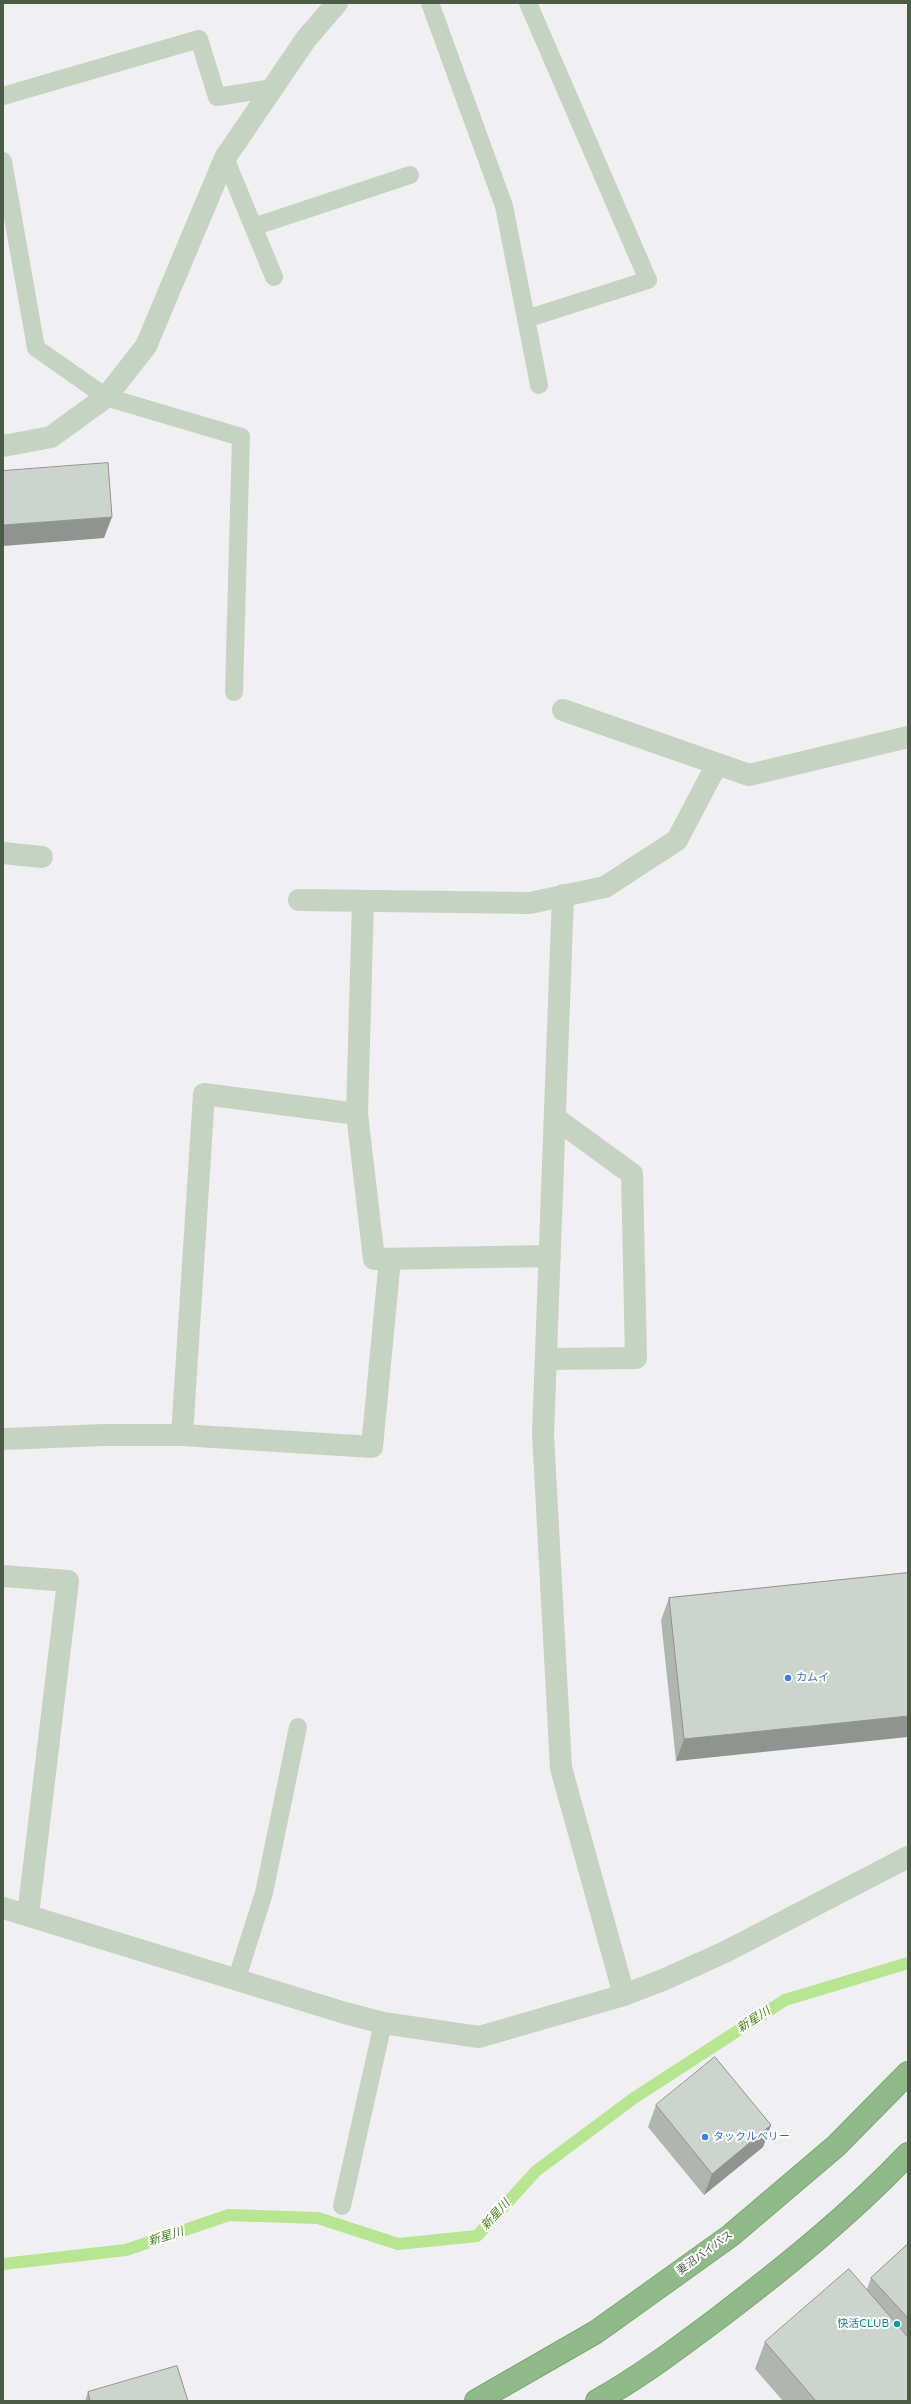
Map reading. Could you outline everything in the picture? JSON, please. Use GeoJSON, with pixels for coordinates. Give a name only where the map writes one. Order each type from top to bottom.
{"type":"FeatureCollection","features":[{"type":"Feature","properties":{"kind":"highway","name":"妻沼バイパス"},"geometry":{"type":"LineString","coordinates":[[476,2401],[596,2332],[730,2236],[836,2146],[908,2073]]}},
{"type":"Feature","properties":{"kind":"highway"},"geometry":{"type":"LineString","coordinates":[[597,2401],[637,2378],[772,2278],[875,2189],[908,2154]]}},
{"type":"Feature","properties":{"kind":"street"},"geometry":{"type":"LineString","coordinates":[[3,446],[51,437],[106,397],[146,346],[225,158],[306,39],[337,3]]}},
{"type":"Feature","properties":{"kind":"street"},"geometry":{"type":"LineString","coordinates":[[563,710],[749,775],[908,737]]}},
{"type":"Feature","properties":{"kind":"street"},"geometry":{"type":"LineString","coordinates":[[299,900],[530,903],[605,887],[677,840],[717,764]]}},
{"type":"Feature","properties":{"kind":"street"},"geometry":{"type":"LineString","coordinates":[[3,853],[42,857]]}},
{"type":"Feature","properties":{"kind":"street"},"geometry":{"type":"LineString","coordinates":[[563,895],[543,1434],[561,1768],[624,1995]]}},
{"type":"Feature","properties":{"kind":"street"},"geometry":{"type":"LineString","coordinates":[[363,901],[356,1114],[374,1259],[550,1256]]}},
{"type":"Feature","properties":{"kind":"street"},"geometry":{"type":"LineString","coordinates":[[182,1435],[204,1094],[356,1114]]}},
{"type":"Feature","properties":{"kind":"street"},"geometry":{"type":"LineString","coordinates":[[546,1359],[636,1358],[632,1174],[555,1118]]}},
{"type":"Feature","properties":{"kind":"street"},"geometry":{"type":"LineString","coordinates":[[3,1439],[104,1435],[182,1435],[372,1447],[390,1259]]}},
{"type":"Feature","properties":{"kind":"street"},"geometry":{"type":"LineString","coordinates":[[3,1576],[68,1581],[28,1915]]}},
{"type":"Feature","properties":{"kind":"street"},"geometry":{"type":"LineString","coordinates":[[3,1908],[236,1981],[383,2023],[479,2037],[624,1995],[664,1980],[725,1952],[908,1857]]}},
{"type":"Feature","properties":{"kind":"lane"},"geometry":{"type":"LineString","coordinates":[[430,3],[504,206],[539,385]]}},
{"type":"Feature","properties":{"kind":"lane"},"geometry":{"type":"LineString","coordinates":[[526,319],[648,280],[528,3]]}},
{"type":"Feature","properties":{"kind":"lane"},"geometry":{"type":"LineString","coordinates":[[3,96],[199,39],[217,97],[273,88]]}},
{"type":"Feature","properties":{"kind":"lane"},"geometry":{"type":"LineString","coordinates":[[225,158],[274,277]]}},
{"type":"Feature","properties":{"kind":"lane"},"geometry":{"type":"LineString","coordinates":[[3,161],[36,348],[106,397],[241,437],[234,692]]}},
{"type":"Feature","properties":{"kind":"lane"},"geometry":{"type":"LineString","coordinates":[[253,227],[410,175]]}},
{"type":"Feature","properties":{"kind":"lane"},"geometry":{"type":"LineString","coordinates":[[236,1981],[264,1893],[298,1726]]}},
{"type":"Feature","properties":{"kind":"lane"},"geometry":{"type":"LineString","coordinates":[[342,2206],[383,2023]]}},
{"type":"Feature","properties":{"kind":"building"},"geometry":{"type":"Polygon","coordinates":[[[108,463],[112,517],[3,525],[3,471],[108,463]]]}},
{"type":"Feature","properties":{"kind":"building","name":"カムイ"},"geometry":{"type":"Polygon","coordinates":[[[908,1573],[908,1716],[684,1739],[669,1598],[908,1573]]]}},
{"type":"Feature","properties":{"kind":"building","name":"タックルベリー"},"geometry":{"type":"Polygon","coordinates":[[[715,2057],[771,2125],[712,2174],[656,2105],[715,2057]]]}},
{"type":"Feature","properties":{"kind":"building"},"geometry":{"type":"Polygon","coordinates":[[[908,2244],[908,2318],[871,2278],[908,2244]]]}},
{"type":"Feature","properties":{"kind":"building"},"geometry":{"type":"Polygon","coordinates":[[[849,2269],[908,2337],[908,2401],[816,2401],[765,2342],[849,2269]]]}},
{"type":"Feature","properties":{"kind":"building"},"geometry":{"type":"Polygon","coordinates":[[[177,2366],[188,2401],[90,2401],[88,2392],[177,2366]]]}},
{"type":"Feature","properties":{"kind":"waterway","name":"新星川"},"geometry":{"type":"LineString","coordinates":[[3,2264],[126,2250],[229,2215],[318,2218],[398,2244],[477,2236],[536,2171],[634,2098],[785,2000],[908,1963]]}},
{"type":"Feature","properties":{"kind":"place","name":"カムイ"},"geometry":{"type":"Point","coordinates":[788,1678]}},
{"type":"Feature","properties":{"kind":"place","name":"タックルベリー"},"geometry":{"type":"Point","coordinates":[705,2137]}},
{"type":"Feature","properties":{"kind":"place","name":"快活CLUB"},"geometry":{"type":"Point","coordinates":[897,2324]}}]}
